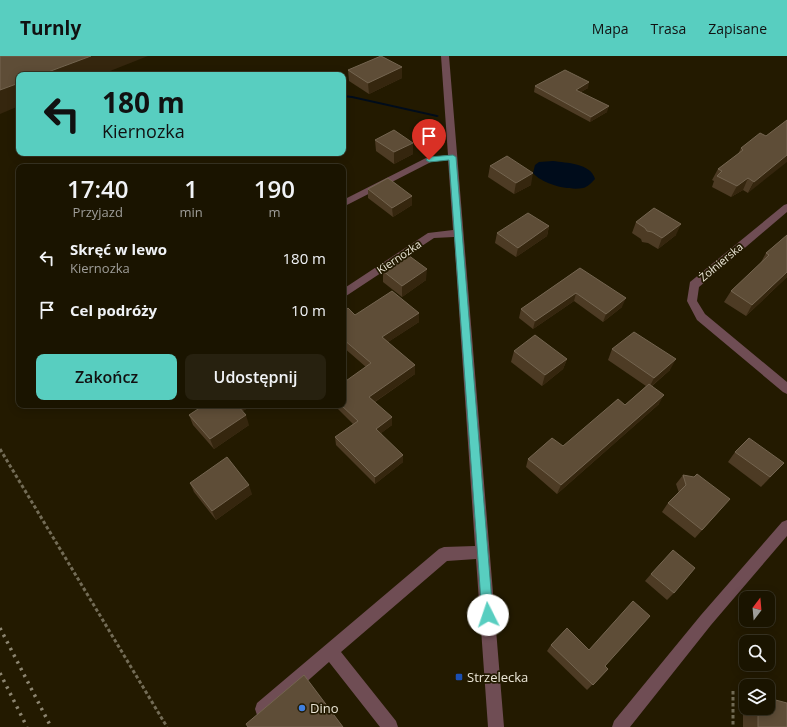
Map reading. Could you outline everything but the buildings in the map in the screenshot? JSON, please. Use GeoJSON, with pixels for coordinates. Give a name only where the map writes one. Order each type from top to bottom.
{"type":"FeatureCollection","features":[{"type":"Feature","properties":{"kind":"street"},"geometry":{"type":"LineString","coordinates":[[445,56],[496,727]]}},
{"type":"Feature","properties":{"kind":"street"},"geometry":{"type":"LineString","coordinates":[[346,202],[429,160],[453,157]]}},
{"type":"Feature","properties":{"kind":"street","name":"Żołnierska"},"geometry":{"type":"LineString","coordinates":[[787,207],[694,285],[692,301],[701,317],[787,389]]}},
{"type":"Feature","properties":{"kind":"street","name":"Kiernozka"},"geometry":{"type":"LineString","coordinates":[[346,292],[432,236],[458,233]]}},
{"type":"Feature","properties":{"kind":"street"},"geometry":{"type":"LineString","coordinates":[[620,727],[706,620],[785,533]]}},
{"type":"Feature","properties":{"kind":"street"},"geometry":{"type":"LineString","coordinates":[[263,709],[444,554],[483,552]]}},
{"type":"Feature","properties":{"kind":"street"},"geometry":{"type":"LineString","coordinates":[[330,651],[390,727]]}},
{"type":"Feature","properties":{"kind":"path"},"geometry":{"type":"LineString","coordinates":[[0,449],[168,727]]}},
{"type":"Feature","properties":{"kind":"path"},"geometry":{"type":"LineString","coordinates":[[733,691],[733,727]]}},
{"type":"Feature","properties":{"kind":"water"},"geometry":{"type":"Polygon","coordinates":[[[553,161],[571,163],[583,167],[593,174],[595,179],[585,187],[577,189],[556,186],[537,177],[533,173],[535,165],[539,162],[553,161]]]}},
{"type":"Feature","properties":{"kind":"waterway"},"geometry":{"type":"LineString","coordinates":[[346,96],[437,116]]}},
{"type":"Feature","properties":{"kind":"railway"},"geometry":{"type":"LineString","coordinates":[[0,628],[51,727]]}},
{"type":"Feature","properties":{"kind":"railway"},"geometry":{"type":"LineString","coordinates":[[0,673],[27,727]]}},
{"type":"Feature","properties":{"kind":"place","name":"Strzelecka"},"geometry":{"type":"Point","coordinates":[459,677]}},
{"type":"Feature","properties":{"kind":"place","name":"Dino"},"geometry":{"type":"Point","coordinates":[302,708]}},
{"type":"Feature","properties":{"kind":"route"},"geometry":{"type":"LineString","coordinates":[[429,160],[453,157],[488,615]]}}]}
